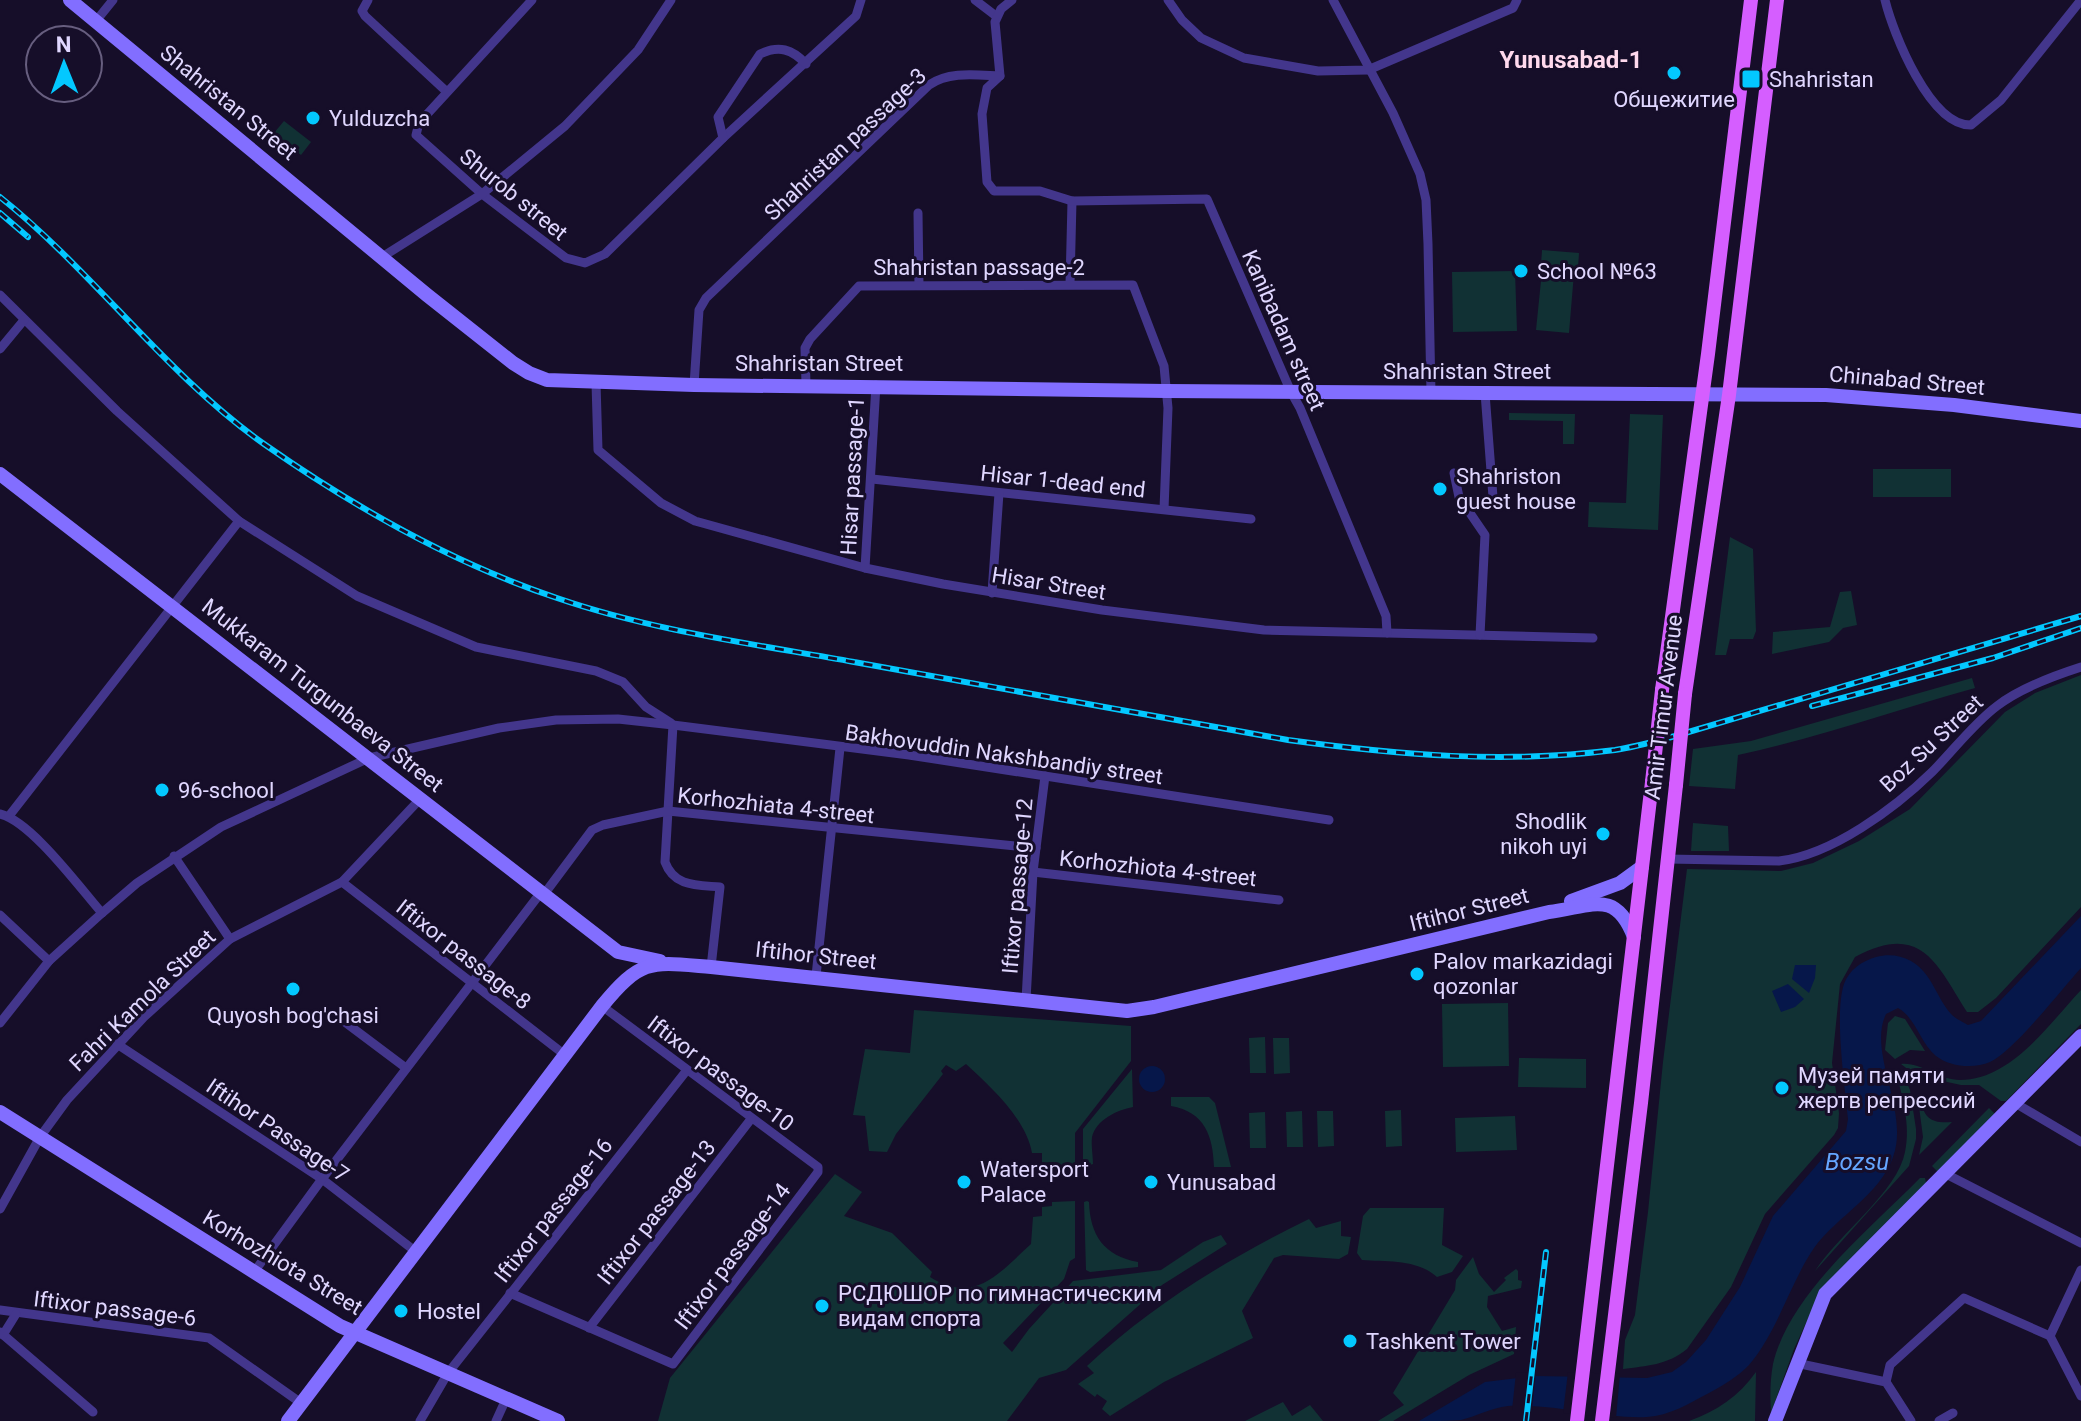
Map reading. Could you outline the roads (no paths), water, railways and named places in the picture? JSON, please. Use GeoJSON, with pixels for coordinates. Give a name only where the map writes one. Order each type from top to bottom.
{"type":"FeatureCollection","features":[{"type":"Feature","properties":{"kind":"main road","name":"Shahristan Street"},"geometry":{"type":"LineString","coordinates":[[70,0],[382,257],[529,373],[553,381],[1431,393],[1485,400],[1729,395]]}},
{"type":"Feature","properties":{"kind":"main road","name":"Amir Timur Avenue"},"geometry":{"type":"LineString","coordinates":[[1577,1421],[1662,690],[1751,0]]}},
{"type":"Feature","properties":{"kind":"main road","name":"Amir Timur Avenue"},"geometry":{"type":"LineString","coordinates":[[1602,1421],[1639,1119],[1685,694],[1729,395],[1777,0]]}},
{"type":"Feature","properties":{"kind":"main road"},"geometry":{"type":"LineString","coordinates":[[1717,279],[1744,281]]}},
{"type":"Feature","properties":{"kind":"main road","name":"Chinabad Street"},"geometry":{"type":"LineString","coordinates":[[1729,395],[1867,397],[2081,421]]}},
{"type":"Feature","properties":{"kind":"main road","name":"Mukkaram Turgunbaeva Street"},"geometry":{"type":"LineString","coordinates":[[0,474],[618,952],[671,964]]}},
{"type":"Feature","properties":{"kind":"main road","name":"Iftihor Street"},"geometry":{"type":"LineString","coordinates":[[1549,912],[1620,883],[1642,867]]}},
{"type":"Feature","properties":{"kind":"main road","name":"Iftihor Street"},"geometry":{"type":"LineString","coordinates":[[288,1421],[602,1006],[640,968],[671,964],[711,967],[1108,1010],[1136,1010],[1596,903],[1609,905],[1626,917],[1634,937]]}},
{"type":"Feature","properties":{"kind":"main road"},"geometry":{"type":"LineString","coordinates":[[616,989],[621,970],[618,952]]}},
{"type":"Feature","properties":{"kind":"main road"},"geometry":{"type":"LineString","coordinates":[[1775,1421],[1825,1294],[2081,1036]]}},
{"type":"Feature","properties":{"kind":"main road","name":"Korhozhiota Street"},"geometry":{"type":"LineString","coordinates":[[0,1112],[354,1332],[558,1421]]}},
{"type":"Feature","properties":{"kind":"street"},"geometry":{"type":"LineString","coordinates":[[96,21],[113,0]]}},
{"type":"Feature","properties":{"kind":"street"},"geometry":{"type":"LineString","coordinates":[[368,0],[362,11],[365,16],[447,92]]}},
{"type":"Feature","properties":{"kind":"street","name":"Shurob street"},"geometry":{"type":"LineString","coordinates":[[532,0],[419,123],[416,135],[482,194],[566,258],[585,263],[605,254],[723,138],[806,64],[856,16],[861,0]]}},
{"type":"Feature","properties":{"kind":"street"},"geometry":{"type":"LineString","coordinates":[[382,257],[482,194],[565,126],[638,50],[671,0]]}},
{"type":"Feature","properties":{"kind":"street"},"geometry":{"type":"LineString","coordinates":[[975,0],[996,16]]}},
{"type":"Feature","properties":{"kind":"street"},"geometry":{"type":"LineString","coordinates":[[1000,76],[996,16],[1012,0]]}},
{"type":"Feature","properties":{"kind":"street"},"geometry":{"type":"LineString","coordinates":[[1168,0],[1182,20],[1201,38],[1244,58],[1307,71],[1368,70],[1513,8],[1517,0]]}},
{"type":"Feature","properties":{"kind":"street"},"geometry":{"type":"LineString","coordinates":[[1333,0],[1393,113],[1420,174],[1426,200],[1431,393]]}},
{"type":"Feature","properties":{"kind":"street"},"geometry":{"type":"LineString","coordinates":[[1885,0],[1900,44],[1929,95],[1948,116],[1965,125],[1971,125],[2001,100],[2081,0]]}},
{"type":"Feature","properties":{"kind":"street"},"geometry":{"type":"LineString","coordinates":[[723,138],[718,117],[760,54],[770,49],[795,52],[806,64]]}},
{"type":"Feature","properties":{"kind":"street","name":"Shahristan passage-3"},"geometry":{"type":"LineString","coordinates":[[694,385],[699,310],[706,298],[929,85],[938,79],[963,75],[1000,76]]}},
{"type":"Feature","properties":{"kind":"street","name":"Kanibadam street"},"geometry":{"type":"LineString","coordinates":[[1000,76],[987,88],[982,114],[987,182],[994,191],[1040,191],[1072,201],[1207,199],[1300,408],[1386,616],[1387,633]]}},
{"type":"Feature","properties":{"kind":"street"},"geometry":{"type":"LineString","coordinates":[[1070,284],[1072,201]]}},
{"type":"Feature","properties":{"kind":"street"},"geometry":{"type":"LineString","coordinates":[[918,213],[919,285]]}},
{"type":"Feature","properties":{"kind":"street","name":"Shahristan passage-2"},"geometry":{"type":"LineString","coordinates":[[806,385],[805,348],[855,288],[1133,285],[1164,366],[1166,391]]}},
{"type":"Feature","properties":{"kind":"street"},"geometry":{"type":"LineString","coordinates":[[0,295],[117,411],[239,521],[357,596],[476,647],[596,671],[623,682],[646,707],[673,725],[664,855],[672,876],[692,885],[720,887],[711,967]]}},
{"type":"Feature","properties":{"kind":"street"},"geometry":{"type":"LineString","coordinates":[[0,349],[24,320]]}},
{"type":"Feature","properties":{"kind":"street","name":"Hisar Street"},"geometry":{"type":"LineString","coordinates":[[596,383],[598,450],[661,503],[695,521],[865,568],[992,593],[1264,630],[1593,638]]}},
{"type":"Feature","properties":{"kind":"street","name":"Hisar passage-1"},"geometry":{"type":"LineString","coordinates":[[865,568],[876,385]]}},
{"type":"Feature","properties":{"kind":"street"},"geometry":{"type":"LineString","coordinates":[[1164,509],[1166,391]]}},
{"type":"Feature","properties":{"kind":"street"},"geometry":{"type":"LineString","coordinates":[[1485,400],[1493,497]]}},
{"type":"Feature","properties":{"kind":"street"},"geometry":{"type":"LineString","coordinates":[[1454,473],[1459,497],[1485,535],[1480,635]]}},
{"type":"Feature","properties":{"kind":"street","name":"Hisar 1-dead end"},"geometry":{"type":"LineString","coordinates":[[872,479],[1251,519]]}},
{"type":"Feature","properties":{"kind":"street"},"geometry":{"type":"LineString","coordinates":[[992,593],[999,493]]}},
{"type":"Feature","properties":{"kind":"street"},"geometry":{"type":"LineString","coordinates":[[102,913],[27,828],[4,815],[239,521]]}},
{"type":"Feature","properties":{"kind":"street","name":"Boz Su Street"},"geometry":{"type":"LineString","coordinates":[[1667,859],[1779,861],[1828,846],[1897,803],[2000,703],[2081,667]]}},
{"type":"Feature","properties":{"kind":"street","name":"Bakhovuddin Nakshbandiy street"},"geometry":{"type":"LineString","coordinates":[[0,1023],[49,961],[102,913],[174,856],[245,815],[369,758],[499,728],[556,720],[618,719],[673,725],[1045,776],[1329,820]]}},
{"type":"Feature","properties":{"kind":"street"},"geometry":{"type":"LineString","coordinates":[[816,976],[840,748]]}},
{"type":"Feature","properties":{"kind":"street","name":"Iftixor passage-12"},"geometry":{"type":"LineString","coordinates":[[1026,1000],[1033,872],[1045,776]]}},
{"type":"Feature","properties":{"kind":"street","name":"Fahri Kamola Street"},"geometry":{"type":"LineString","coordinates":[[0,1209],[40,1137],[75,1090],[117,1044],[230,939],[342,882],[421,798]]}},
{"type":"Feature","properties":{"kind":"street","name":"Korhozhiаta 4-street"},"geometry":{"type":"LineString","coordinates":[[254,1272],[406,1068],[592,830],[668,811],[1036,848]]}},
{"type":"Feature","properties":{"kind":"street"},"geometry":{"type":"LineString","coordinates":[[174,856],[230,939]]}},
{"type":"Feature","properties":{"kind":"street","name":"Korhozhiota 4-street"},"geometry":{"type":"LineString","coordinates":[[1033,872],[1279,900]]}},
{"type":"Feature","properties":{"kind":"street","name":"Iftixor passage-8"},"geometry":{"type":"LineString","coordinates":[[342,882],[565,1055]]}},
{"type":"Feature","properties":{"kind":"street"},"geometry":{"type":"LineString","coordinates":[[0,915],[49,961]]}},
{"type":"Feature","properties":{"kind":"street","name":"Iftixor passage-10"},"geometry":{"type":"LineString","coordinates":[[602,1006],[819,1169]]}},
{"type":"Feature","properties":{"kind":"street"},"geometry":{"type":"LineString","coordinates":[[338,1017],[406,1068]]}},
{"type":"Feature","properties":{"kind":"street","name":"Iftihor Passage-7"},"geometry":{"type":"LineString","coordinates":[[117,1044],[322,1179],[415,1251]]}},
{"type":"Feature","properties":{"kind":"street","name":"Iftixor passage-16"},"geometry":{"type":"LineString","coordinates":[[448,1373],[687,1070]]}},
{"type":"Feature","properties":{"kind":"street"},"geometry":{"type":"LineString","coordinates":[[2015,1103],[2081,1142]]}},
{"type":"Feature","properties":{"kind":"street","name":"Iftixor passage-13"},"geometry":{"type":"LineString","coordinates":[[589,1328],[751,1119]]}},
{"type":"Feature","properties":{"kind":"street","name":"Iftixor passage-14"},"geometry":{"type":"LineString","coordinates":[[589,1328],[673,1364],[819,1169]]}},
{"type":"Feature","properties":{"kind":"street"},"geometry":{"type":"LineString","coordinates":[[1944,1173],[2081,1243]]}},
{"type":"Feature","properties":{"kind":"street"},"geometry":{"type":"LineString","coordinates":[[2050,1336],[2081,1270]]}},
{"type":"Feature","properties":{"kind":"street"},"geometry":{"type":"LineString","coordinates":[[510,1293],[589,1328]]}},
{"type":"Feature","properties":{"kind":"street"},"geometry":{"type":"LineString","coordinates":[[1886,1382],[1890,1365],[1964,1298],[2050,1336],[2081,1396]]}},
{"type":"Feature","properties":{"kind":"street","name":"Iftixor passage-6"},"geometry":{"type":"LineString","coordinates":[[0,1310],[209,1338],[301,1403]]}},
{"type":"Feature","properties":{"kind":"street"},"geometry":{"type":"LineString","coordinates":[[16,1314],[1,1334],[93,1412]]}},
{"type":"Feature","properties":{"kind":"street"},"geometry":{"type":"LineString","coordinates":[[1796,1363],[1886,1382],[1911,1421]]}},
{"type":"Feature","properties":{"kind":"street"},"geometry":{"type":"LineString","coordinates":[[420,1421],[448,1373]]}},
{"type":"Feature","properties":{"kind":"street"},"geometry":{"type":"LineString","coordinates":[[496,1421],[506,1399]]}},
{"type":"Feature","properties":{"kind":"street"},"geometry":{"type":"LineString","coordinates":[[1939,1421],[1953,1413]]}},
{"type":"Feature","properties":{"kind":"water","name":"Bozsu"},"geometry":{"type":"Polygon","coordinates":[[[2081,916],[2081,968],[2024,1033],[1990,1062],[1977,1066],[1948,1063],[1931,1051],[1904,1012],[1898,1008],[1886,1014],[1881,1046],[1896,1121],[1897,1139],[1893,1157],[1878,1183],[1814,1248],[1768,1338],[1749,1365],[1735,1377],[1687,1405],[1655,1416],[1613,1416],[1508,1406],[1461,1420],[1419,1421],[1485,1382],[1535,1376],[1647,1378],[1672,1372],[1686,1362],[1706,1340],[1740,1287],[1773,1216],[1846,1131],[1848,1119],[1840,1013],[1844,984],[1853,970],[1876,957],[1907,959],[1929,979],[1952,1015],[1968,1025],[1981,1021],[2081,916]]]}},
{"type":"Feature","properties":{"kind":"water"},"geometry":{"type":"Polygon","coordinates":[[[1795,965],[1816,965],[1809,993],[1792,979],[1795,965]]]}},
{"type":"Feature","properties":{"kind":"water"},"geometry":{"type":"Polygon","coordinates":[[[1788,984],[1804,999],[1795,1007],[1781,1012],[1772,991],[1788,984]]]}},
{"type":"Feature","properties":{"kind":"water"},"geometry":{"type":"Polygon","coordinates":[[[1152,1066],[1161,1070],[1165,1079],[1161,1088],[1152,1092],[1143,1088],[1139,1079],[1143,1070],[1152,1066]]]}},
{"type":"Feature","properties":{"kind":"railway"},"geometry":{"type":"LineString","coordinates":[[0,197],[67,257],[162,355],[228,416],[333,490],[442,551],[518,584],[593,609],[704,636],[1288,740],[1370,750],[1492,757],[1574,754],[1653,742],[2081,616]]}},
{"type":"Feature","properties":{"kind":"railway"},"geometry":{"type":"LineString","coordinates":[[0,213],[28,237]]}},
{"type":"Feature","properties":{"kind":"railway"},"geometry":{"type":"LineString","coordinates":[[1812,706],[1993,658],[2081,628]]}},
{"type":"Feature","properties":{"kind":"railway"},"geometry":{"type":"LineString","coordinates":[[1526,1421],[1546,1252]]}},
{"type":"Feature","properties":{"kind":"place","name":"Общежитие"},"geometry":{"type":"Point","coordinates":[1674,73]}},
{"type":"Feature","properties":{"kind":"place","name":"Shahristan"},"geometry":{"type":"Point","coordinates":[1751,79]}},
{"type":"Feature","properties":{"kind":"place","name":"Yulduzcha"},"geometry":{"type":"Point","coordinates":[313,118]}},
{"type":"Feature","properties":{"kind":"place","name":"School №63"},"geometry":{"type":"Point","coordinates":[1521,271]}},
{"type":"Feature","properties":{"kind":"place","name":"Shahriston guest house"},"geometry":{"type":"Point","coordinates":[1440,489]}},
{"type":"Feature","properties":{"kind":"place","name":"96-school"},"geometry":{"type":"Point","coordinates":[162,790]}},
{"type":"Feature","properties":{"kind":"place","name":"Shodlik nikoh uyi"},"geometry":{"type":"Point","coordinates":[1603,834]}},
{"type":"Feature","properties":{"kind":"place","name":"Palov markazidagi qozonlar"},"geometry":{"type":"Point","coordinates":[1417,974]}},
{"type":"Feature","properties":{"kind":"place","name":"Quyosh bog'chasi"},"geometry":{"type":"Point","coordinates":[293,989]}},
{"type":"Feature","properties":{"kind":"place","name":"Музей памяти жертв репрессий"},"geometry":{"type":"Point","coordinates":[1782,1088]}},
{"type":"Feature","properties":{"kind":"place","name":"Watersport Palace"},"geometry":{"type":"Point","coordinates":[964,1182]}},
{"type":"Feature","properties":{"kind":"place","name":"Yunusabad"},"geometry":{"type":"Point","coordinates":[1151,1182]}},
{"type":"Feature","properties":{"kind":"place","name":"РСДЮШОР по гимнастическим видам спорта"},"geometry":{"type":"Point","coordinates":[822,1306]}},
{"type":"Feature","properties":{"kind":"place","name":"Hostel"},"geometry":{"type":"Point","coordinates":[401,1311]}},
{"type":"Feature","properties":{"kind":"place","name":"Tashkent Tower"},"geometry":{"type":"Point","coordinates":[1350,1341]}},
{"type":"Feature","properties":{"kind":"district","name":"Yunusabad-1"},"geometry":{"type":"Point","coordinates":[1571,60]}}]}
